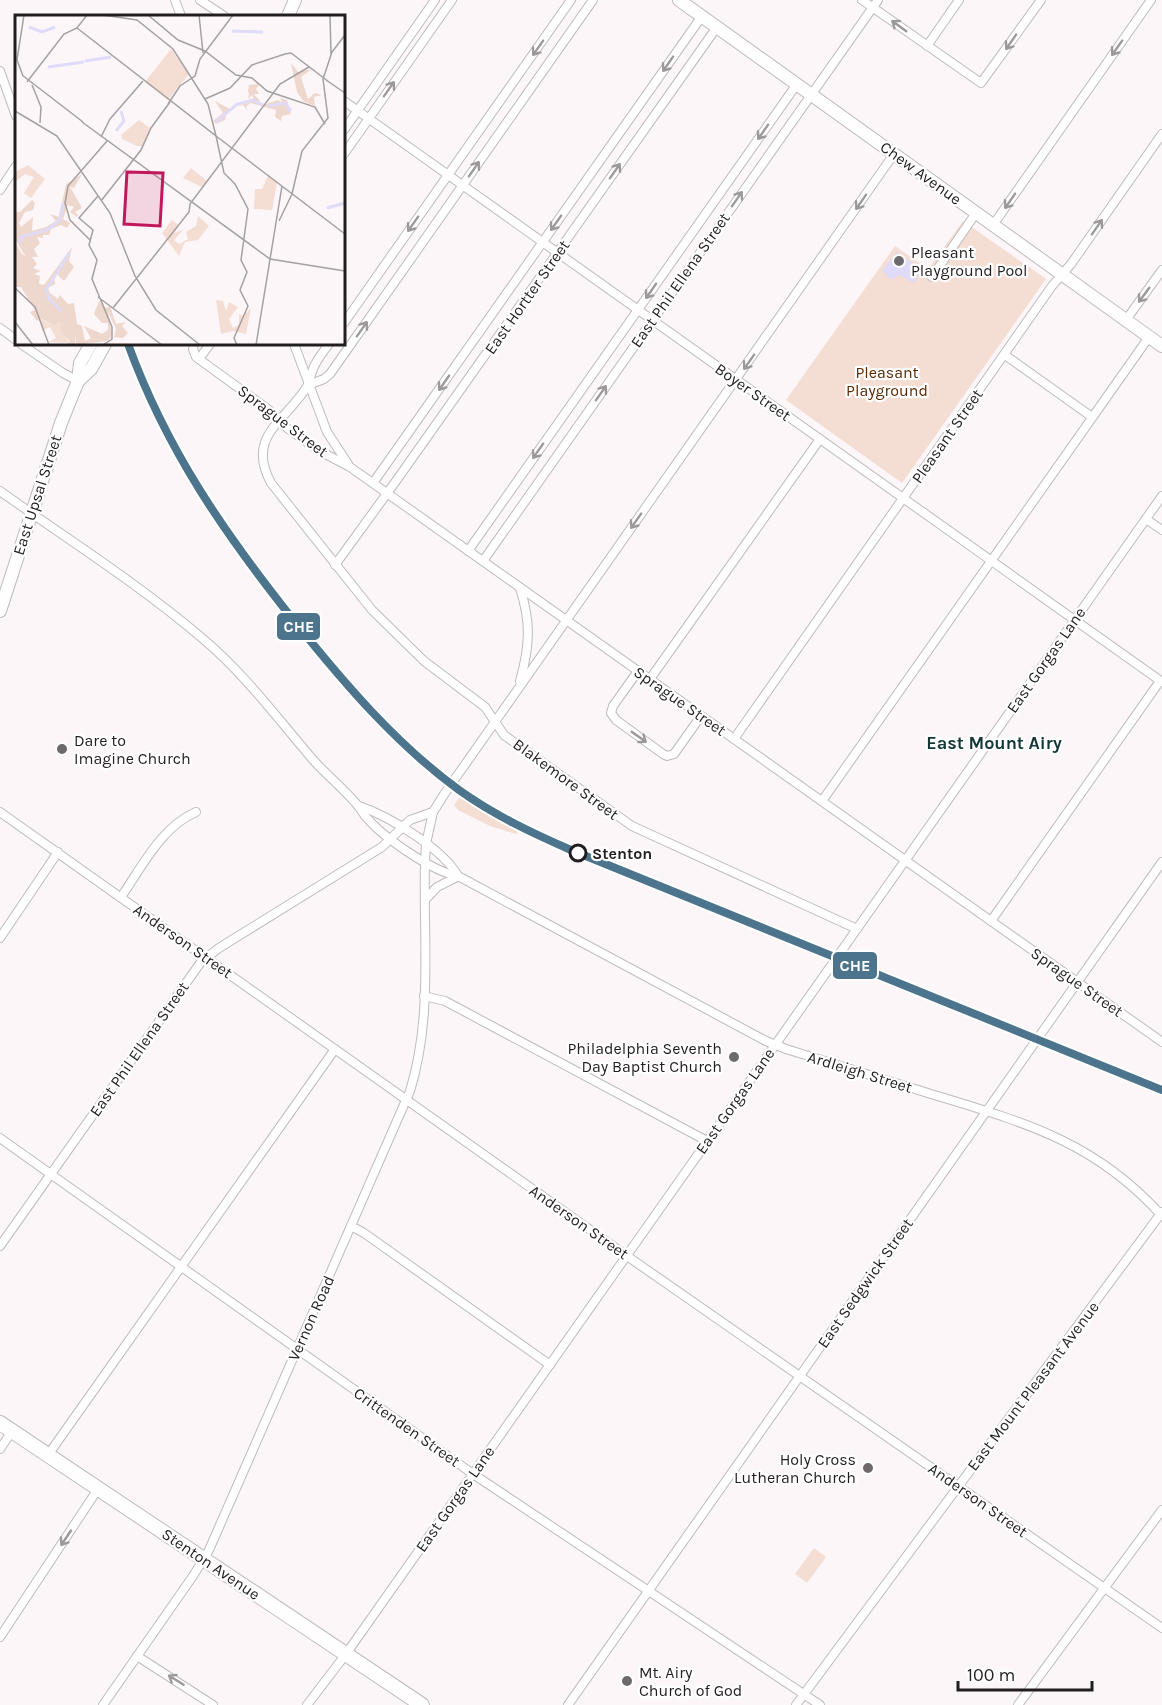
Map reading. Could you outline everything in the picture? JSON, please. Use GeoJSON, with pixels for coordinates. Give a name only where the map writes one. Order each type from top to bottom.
{"type":"FeatureCollection","features":[{"type":"Feature","properties":{"kind":"main road","name":"Stenton Avenue"},"geometry":{"type":"LineString","coordinates":[[0,1423],[422,1705]]}},
{"type":"Feature","properties":{"kind":"street"},"geometry":{"type":"LineString","coordinates":[[175,0],[181,15]]}},
{"type":"Feature","properties":{"kind":"street"},"geometry":{"type":"LineString","coordinates":[[200,0],[222,15]]}},
{"type":"Feature","properties":{"kind":"street"},"geometry":{"type":"LineString","coordinates":[[288,15],[295,0]]}},
{"type":"Feature","properties":{"kind":"street"},"geometry":{"type":"LineString","coordinates":[[345,129],[435,0]]}},
{"type":"Feature","properties":{"kind":"street"},"geometry":{"type":"LineString","coordinates":[[345,153],[452,0]]}},
{"type":"Feature","properties":{"kind":"street"},"geometry":{"type":"LineString","coordinates":[[345,322],[571,0]]}},
{"type":"Feature","properties":{"kind":"street"},"geometry":{"type":"LineString","coordinates":[[308,385],[330,374],[593,0]]}},
{"type":"Feature","properties":{"kind":"street"},"geometry":{"type":"LineString","coordinates":[[862,0],[875,4],[927,46],[981,83],[1041,0]]}},
{"type":"Feature","properties":{"kind":"street"},"geometry":{"type":"LineString","coordinates":[[927,46],[959,0]]}},
{"type":"Feature","properties":{"kind":"street"},"geometry":{"type":"LineString","coordinates":[[993,225],[1151,0]]}},
{"type":"Feature","properties":{"kind":"street","name":"Chew Avenue"},"geometry":{"type":"LineString","coordinates":[[684,1],[1162,346]]}},
{"type":"Feature","properties":{"kind":"street","name":"East Phil Ellena Street"},"geometry":{"type":"LineString","coordinates":[[483,561],[875,4]]}},
{"type":"Feature","properties":{"kind":"street","name":"East Hortter Street"},"geometry":{"type":"LineString","coordinates":[[373,483],[702,16]]}},
{"type":"Feature","properties":{"kind":"street","name":"East Hortter Street"},"geometry":{"type":"LineString","coordinates":[[335,565],[717,27]]}},
{"type":"Feature","properties":{"kind":"street"},"geometry":{"type":"LineString","coordinates":[[0,72],[15,113]]}},
{"type":"Feature","properties":{"kind":"street","name":"East Phil Ellena Street"},"geometry":{"type":"LineString","coordinates":[[468,551],[797,84]]}},
{"type":"Feature","properties":{"kind":"street","name":"Boyer Street"},"geometry":{"type":"LineString","coordinates":[[345,102],[1161,681]]}},
{"type":"Feature","properties":{"kind":"street","name":"Pleasant Street"},"geometry":{"type":"LineString","coordinates":[[734,739],[1162,134]]}},
{"type":"Feature","properties":{"kind":"street"},"geometry":{"type":"LineString","coordinates":[[433,812],[894,154]]}},
{"type":"Feature","properties":{"kind":"street"},"geometry":{"type":"LineString","coordinates":[[0,190],[15,168]]}},
{"type":"Feature","properties":{"kind":"street"},"geometry":{"type":"LineString","coordinates":[[932,277],[976,213]]}},
{"type":"Feature","properties":{"kind":"street"},"geometry":{"type":"LineString","coordinates":[[1126,320],[1162,270]]}},
{"type":"Feature","properties":{"kind":"street"},"geometry":{"type":"LineString","coordinates":[[0,328],[15,339]]}},
{"type":"Feature","properties":{"kind":"street"},"geometry":{"type":"LineString","coordinates":[[822,801],[1149,337]]}},
{"type":"Feature","properties":{"kind":"street"},"geometry":{"type":"LineString","coordinates":[[22,345],[78,381]]}},
{"type":"Feature","properties":{"kind":"street","name":"East Upsal Street"},"geometry":{"type":"LineString","coordinates":[[0,611],[61,423],[78,381],[80,363],[90,345]]}},
{"type":"Feature","properties":{"kind":"street","name":"East Upsal Street"},"geometry":{"type":"LineString","coordinates":[[78,381],[91,369],[104,345]]}},
{"type":"Feature","properties":{"kind":"street"},"geometry":{"type":"LineString","coordinates":[[194,345],[194,353],[199,359],[209,345]]}},
{"type":"Feature","properties":{"kind":"street"},"geometry":{"type":"LineString","coordinates":[[294,345],[327,432],[350,467]]}},
{"type":"Feature","properties":{"kind":"street"},"geometry":{"type":"LineString","coordinates":[[279,420],[308,385],[316,361],[328,345]]}},
{"type":"Feature","properties":{"kind":"street"},"geometry":{"type":"LineString","coordinates":[[1005,355],[1092,417]]}},
{"type":"Feature","properties":{"kind":"street","name":"Sprague Street"},"geometry":{"type":"LineString","coordinates":[[199,359],[269,410],[287,428],[318,450],[350,467],[373,483],[1162,1041]]}},
{"type":"Feature","properties":{"kind":"street","name":"Blakemore Street"},"geometry":{"type":"LineString","coordinates":[[279,420],[265,441],[263,455],[265,469],[271,483],[366,604],[397,637],[437,672],[485,707],[504,735],[632,826],[856,929]]}},
{"type":"Feature","properties":{"kind":"street"},"geometry":{"type":"LineString","coordinates":[[650,679],[820,439]]}},
{"type":"Feature","properties":{"kind":"street","name":"Ardleigh Street"},"geometry":{"type":"LineString","coordinates":[[0,490],[168,611],[216,650],[259,693],[317,764],[359,806],[367,818],[391,839],[425,862],[445,874],[458,876],[775,1045],[1050,1133],[1087,1153],[1127,1182],[1161,1214]]}},
{"type":"Feature","properties":{"kind":"street","name":"East Gorgas Lane"},"geometry":{"type":"LineString","coordinates":[[307,1705],[346,1654],[1162,496]]}},
{"type":"Feature","properties":{"kind":"street"},"geometry":{"type":"LineString","coordinates":[[1146,519],[1162,530]]}},
{"type":"Feature","properties":{"kind":"street"},"geometry":{"type":"LineString","coordinates":[[518,688],[525,663],[529,628],[520,587]]}},
{"type":"Feature","properties":{"kind":"street"},"geometry":{"type":"LineString","coordinates":[[638,671],[613,706],[611,713],[616,720],[663,754],[671,756],[676,752],[702,716]]}},
{"type":"Feature","properties":{"kind":"street"},"geometry":{"type":"LineString","coordinates":[[991,921],[1161,681]]}},
{"type":"Feature","properties":{"kind":"street","name":"Ardleigh Street"},"geometry":{"type":"LineString","coordinates":[[359,806],[380,814],[444,856],[458,876]]}},
{"type":"Feature","properties":{"kind":"street","name":"Anderson Street"},"geometry":{"type":"LineString","coordinates":[[0,812],[627,1256],[1162,1628]]}},
{"type":"Feature","properties":{"kind":"street"},"geometry":{"type":"LineString","coordinates":[[121,897],[168,830],[181,819],[196,812]]}},
{"type":"Feature","properties":{"kind":"street","name":"East Phil Ellena Street"},"geometry":{"type":"LineString","coordinates":[[0,1246],[196,968],[206,958],[391,839],[401,827],[416,817],[433,812]]}},
{"type":"Feature","properties":{"kind":"street","name":"Vernon Road"},"geometry":{"type":"LineString","coordinates":[[103,1705],[204,1559],[407,1100],[422,1046],[425,862],[426,844],[433,812]]}},
{"type":"Feature","properties":{"kind":"street"},"geometry":{"type":"LineString","coordinates":[[0,938],[58,852]]}},
{"type":"Feature","properties":{"kind":"street","name":"East Sedgwick Street"},"geometry":{"type":"LineString","coordinates":[[568,1705],[1162,861]]}},
{"type":"Feature","properties":{"kind":"street"},"geometry":{"type":"LineString","coordinates":[[425,900],[437,887],[458,876]]}},
{"type":"Feature","properties":{"kind":"street"},"geometry":{"type":"LineString","coordinates":[[424,996],[445,1001],[707,1141]]}},
{"type":"Feature","properties":{"kind":"street"},"geometry":{"type":"LineString","coordinates":[[48,1455],[335,1049]]}},
{"type":"Feature","properties":{"kind":"street","name":"Crittenden Street"},"geometry":{"type":"LineString","coordinates":[[0,1138],[473,1474],[820,1705]]}},
{"type":"Feature","properties":{"kind":"street","name":"East Mount Pleasant Avenue"},"geometry":{"type":"LineString","coordinates":[[796,1705],[1161,1214]]}},
{"type":"Feature","properties":{"kind":"street"},"geometry":{"type":"LineString","coordinates":[[351,1226],[550,1365]]}},
{"type":"Feature","properties":{"kind":"street"},"geometry":{"type":"LineString","coordinates":[[0,1449],[12,1431]]}},
{"type":"Feature","properties":{"kind":"street"},"geometry":{"type":"LineString","coordinates":[[0,1637],[98,1489]]}},
{"type":"Feature","properties":{"kind":"street"},"geometry":{"type":"LineString","coordinates":[[1018,1705],[1162,1510]]}},
{"type":"Feature","properties":{"kind":"street"},"geometry":{"type":"LineString","coordinates":[[137,1656],[213,1705]]}},
{"type":"Feature","properties":{"kind":"green space","name":"Pleasant Playground"},"geometry":{"type":"Polygon","coordinates":[[[963,221],[1046,279],[902,483],[786,400],[895,246],[928,269],[963,221]]]}},
{"type":"Feature","properties":{"kind":"green space"},"geometry":{"type":"Polygon","coordinates":[[[460,797],[518,832],[516,834],[490,826],[458,810],[454,805],[460,797]]]}},
{"type":"Feature","properties":{"kind":"green space"},"geometry":{"type":"Polygon","coordinates":[[[814,1548],[826,1557],[807,1583],[795,1574],[814,1548]]]}},
{"type":"Feature","properties":{"kind":"shaded area","name":"Pleasant Playground Pool"},"geometry":{"type":"Polygon","coordinates":[[[897,252],[922,270],[913,283],[899,275],[891,280],[882,270],[897,252]]]}},
{"type":"Feature","properties":{"kind":"transit line","name":"CHE"},"geometry":{"type":"LineString","coordinates":[[128,345],[161,420],[180,456],[222,524],[269,589],[372,712],[414,753],[459,790],[486,808],[571,850],[1162,1090]]}},
{"type":"Feature","properties":{"kind":"place","name":"Pleasant Playground Pool"},"geometry":{"type":"Point","coordinates":[899,261]}},
{"type":"Feature","properties":{"kind":"place","name":"Dare to Imagine Church"},"geometry":{"type":"Point","coordinates":[62,749]}},
{"type":"Feature","properties":{"kind":"place","name":"Stenton"},"geometry":{"type":"Point","coordinates":[578,853]}},
{"type":"Feature","properties":{"kind":"place","name":"Philadelphia Seventh Day Baptist Church"},"geometry":{"type":"Point","coordinates":[734,1057]}},
{"type":"Feature","properties":{"kind":"place","name":"Holy Cross Lutheran Church"},"geometry":{"type":"Point","coordinates":[868,1468]}},
{"type":"Feature","properties":{"kind":"place","name":"Mt. Airy Church of God"},"geometry":{"type":"Point","coordinates":[627,1681]}},
{"type":"Feature","properties":{"kind":"district","name":"East Mount Airy"},"geometry":{"type":"Point","coordinates":[994,743]}}]}
